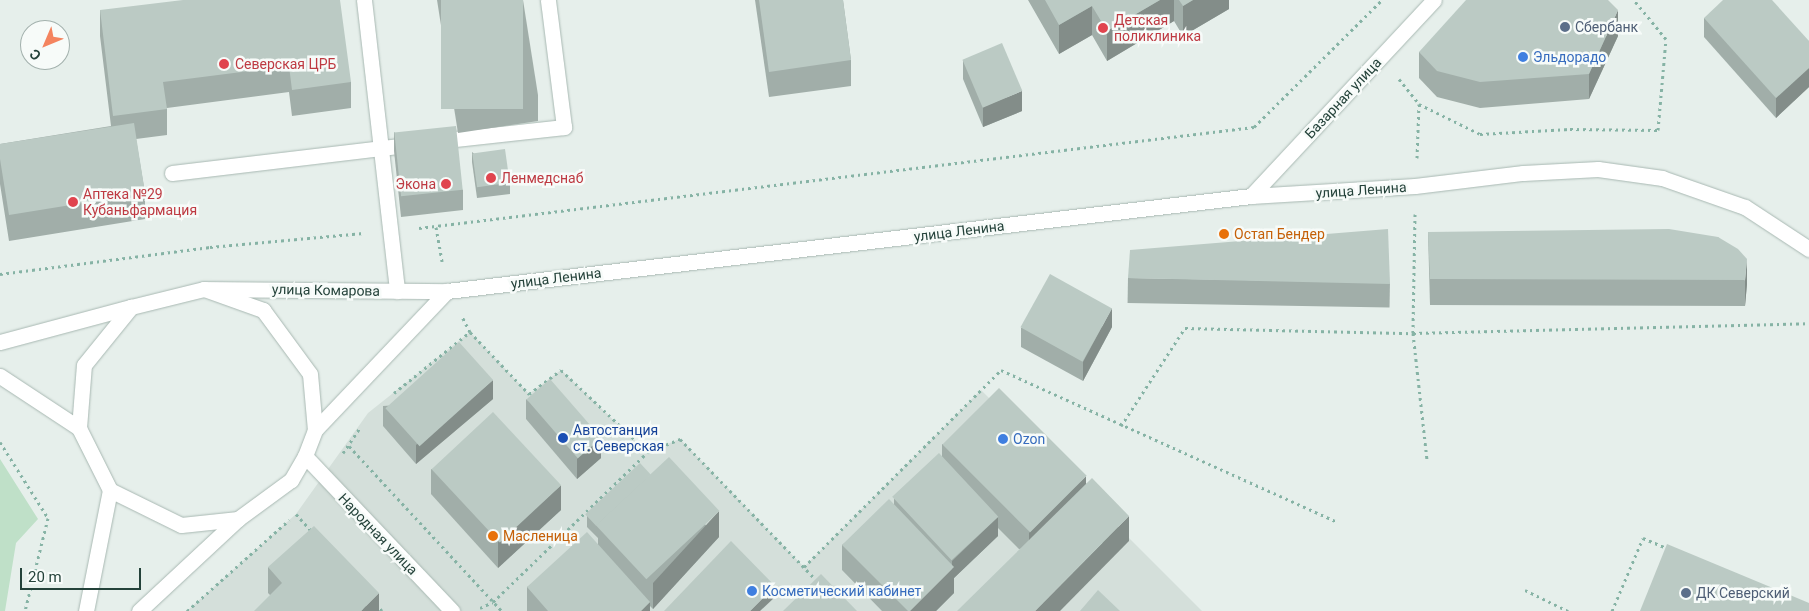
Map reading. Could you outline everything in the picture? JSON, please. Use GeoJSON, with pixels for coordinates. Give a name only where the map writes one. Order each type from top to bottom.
{"type":"FeatureCollection","features":[{"type":"Feature","properties":{"kind":"street"},"geometry":{"type":"LineString","coordinates":[[364,0],[392,230],[397,291]]}},
{"type":"Feature","properties":{"kind":"street"},"geometry":{"type":"LineString","coordinates":[[172,172],[564,127],[548,0]]}},
{"type":"Feature","properties":{"kind":"street","name":"Базарная улица"},"geometry":{"type":"LineString","coordinates":[[1251,196],[1434,0]]}},
{"type":"Feature","properties":{"kind":"street","name":"улица Ленина"},"geometry":{"type":"LineString","coordinates":[[447,291],[1251,196],[1415,186],[1523,173],[1598,169],[1662,178],[1745,207],[1809,249]]}},
{"type":"Feature","properties":{"kind":"street"},"geometry":{"type":"LineString","coordinates":[[0,342],[204,289],[263,310],[310,374],[315,430]]}},
{"type":"Feature","properties":{"kind":"street","name":"улица Комарова"},"geometry":{"type":"LineString","coordinates":[[204,289],[447,291]]}},
{"type":"Feature","properties":{"kind":"street"},"geometry":{"type":"LineString","coordinates":[[138,611],[238,519],[291,480],[305,456],[315,430],[447,291]]}},
{"type":"Feature","properties":{"kind":"street"},"geometry":{"type":"LineString","coordinates":[[79,428],[84,365],[131,307]]}},
{"type":"Feature","properties":{"kind":"street"},"geometry":{"type":"LineString","coordinates":[[0,376],[79,428],[110,490],[181,526],[238,519]]}},
{"type":"Feature","properties":{"kind":"street","name":"Народная улица"},"geometry":{"type":"LineString","coordinates":[[305,456],[452,611]]}},
{"type":"Feature","properties":{"kind":"street"},"geometry":{"type":"LineString","coordinates":[[86,611],[110,490]]}},
{"type":"Feature","properties":{"kind":"path"},"geometry":{"type":"LineString","coordinates":[[0,274],[210,247],[392,230],[1254,127],[1382,0]]}},
{"type":"Feature","properties":{"kind":"path"},"geometry":{"type":"LineString","coordinates":[[1121,426],[1185,328],[1413,333],[1809,324]]}},
{"type":"Feature","properties":{"kind":"path"},"geometry":{"type":"LineString","coordinates":[[470,332],[529,394],[561,370],[648,452]]}},
{"type":"Feature","properties":{"kind":"path"},"geometry":{"type":"LineString","coordinates":[[804,567],[1002,370],[1121,426],[1335,521]]}},
{"type":"Feature","properties":{"kind":"path"},"geometry":{"type":"LineString","coordinates":[[473,611],[494,602],[648,452],[680,439],[822,586]]}},
{"type":"Feature","properties":{"kind":"path"},"geometry":{"type":"LineString","coordinates":[[0,442],[48,518],[25,611]]}},
{"type":"Feature","properties":{"kind":"path"},"geometry":{"type":"LineString","coordinates":[[349,446],[502,611]]}},
{"type":"Feature","properties":{"kind":"path"},"geometry":{"type":"LineString","coordinates":[[296,514],[316,537]]}},
{"type":"Feature","properties":{"kind":"path"},"geometry":{"type":"LineString","coordinates":[[1612,611],[1643,538],[1671,550]]}},
{"type":"Feature","properties":{"kind":"path"},"geometry":{"type":"LineString","coordinates":[[1525,590],[1568,611]]}},
{"type":"Feature","properties":{"kind":"path"},"geometry":{"type":"LineString","coordinates":[[375,604],[382,611]]}},
{"type":"Feature","properties":{"kind":"shaded area"},"geometry":{"type":"Polygon","coordinates":[[[470,332],[529,394],[561,370],[647,452],[680,439],[804,567],[981,390],[1202,611],[187,611],[296,514],[368,413],[470,332]]]}},
{"type":"Feature","properties":{"kind":"green space"},"geometry":{"type":"Polygon","coordinates":[[[0,459],[38,519],[16,543],[5,611],[0,611],[0,459]]]}},
{"type":"Feature","properties":{"kind":"building","name":"Северская ЦРБ"},"geometry":{"type":"Polygon","coordinates":[[[183,0],[340,0],[351,82],[292,90],[289,66],[163,82],[167,109],[113,116],[100,10],[183,0]]]}},
{"type":"Feature","properties":{"kind":"building"},"geometry":{"type":"Polygon","coordinates":[[[441,0],[523,0],[523,109],[441,109],[441,0]]]}},
{"type":"Feature","properties":{"kind":"building"},"geometry":{"type":"Polygon","coordinates":[[[759,0],[843,0],[851,60],[769,72],[759,0]]]}},
{"type":"Feature","properties":{"kind":"building"},"geometry":{"type":"Polygon","coordinates":[[[1045,0],[1160,0],[1107,31],[1092,6],[1059,25],[1045,0]]]}},
{"type":"Feature","properties":{"kind":"building"},"geometry":{"type":"Polygon","coordinates":[[[1179,0],[1193,0],[1183,6],[1179,0]]]}},
{"type":"Feature","properties":{"kind":"building","name":"Эльдорадо"},"geometry":{"type":"Polygon","coordinates":[[[1466,0],[1608,0],[1618,10],[1589,74],[1480,82],[1437,71],[1419,52],[1466,0]]]}},
{"type":"Feature","properties":{"kind":"building"},"geometry":{"type":"Polygon","coordinates":[[[1723,0],[1772,0],[1809,41],[1809,68],[1776,98],[1704,18],[1723,0]]]}},
{"type":"Feature","properties":{"kind":"building"},"geometry":{"type":"Polygon","coordinates":[[[1002,43],[1022,91],[983,108],[962,60],[1002,43]]]}},
{"type":"Feature","properties":{"kind":"building","name":"Аптека №29 Кубаньфармация"},"geometry":{"type":"Polygon","coordinates":[[[134,123],[145,193],[9,215],[0,159],[0,144],[134,123]]]}},
{"type":"Feature","properties":{"kind":"building"},"geometry":{"type":"Polygon","coordinates":[[[456,126],[463,190],[401,196],[394,132],[456,126]]]}},
{"type":"Feature","properties":{"kind":"building","name":"Ленмедснаб"},"geometry":{"type":"Polygon","coordinates":[[[505,149],[510,183],[477,187],[472,154],[505,149]]]}},
{"type":"Feature","properties":{"kind":"building"},"geometry":{"type":"Polygon","coordinates":[[[1388,229],[1390,284],[1128,278],[1130,250],[1388,229]]]}},
{"type":"Feature","properties":{"kind":"building"},"geometry":{"type":"Polygon","coordinates":[[[1669,229],[1718,237],[1738,249],[1747,259],[1745,280],[1430,279],[1428,232],[1669,229]]]}},
{"type":"Feature","properties":{"kind":"building"},"geometry":{"type":"Polygon","coordinates":[[[1050,274],[1112,308],[1083,362],[1020,327],[1050,274]]]}},
{"type":"Feature","properties":{"kind":"building"},"geometry":{"type":"Polygon","coordinates":[[[459,342],[493,380],[420,446],[385,408],[459,342]]]}},
{"type":"Feature","properties":{"kind":"building"},"geometry":{"type":"Polygon","coordinates":[[[550,379],[601,438],[578,458],[527,399],[550,379]]]}},
{"type":"Feature","properties":{"kind":"building"},"geometry":{"type":"Polygon","coordinates":[[[999,388],[1087,476],[1030,532],[942,445],[999,388]]]}},
{"type":"Feature","properties":{"kind":"building"},"geometry":{"type":"Polygon","coordinates":[[[493,412],[561,485],[500,542],[432,469],[493,412]]]}},
{"type":"Feature","properties":{"kind":"building"},"geometry":{"type":"Polygon","coordinates":[[[939,453],[998,517],[952,560],[892,497],[939,453]]]}},
{"type":"Feature","properties":{"kind":"building"},"geometry":{"type":"Polygon","coordinates":[[[669,457],[719,511],[646,579],[596,525],[669,457]]]}},
{"type":"Feature","properties":{"kind":"building"},"geometry":{"type":"Polygon","coordinates":[[[640,463],[651,475],[596,526],[585,514],[640,463]]]}},
{"type":"Feature","properties":{"kind":"building"},"geometry":{"type":"Polygon","coordinates":[[[1092,478],[1129,516],[1035,611],[957,611],[1092,478]]]}},
{"type":"Feature","properties":{"kind":"building"},"geometry":{"type":"Polygon","coordinates":[[[889,499],[954,567],[910,611],[842,545],[889,499]]]}},
{"type":"Feature","properties":{"kind":"building"},"geometry":{"type":"Polygon","coordinates":[[[314,526],[379,593],[361,611],[254,611],[282,583],[268,567],[314,526]]]}},
{"type":"Feature","properties":{"kind":"building"},"geometry":{"type":"Polygon","coordinates":[[[587,532],[650,602],[641,611],[548,611],[527,587],[587,532]]]}},
{"type":"Feature","properties":{"kind":"building"},"geometry":{"type":"Polygon","coordinates":[[[731,541],[775,586],[750,611],[664,611],[731,541]]]}},
{"type":"Feature","properties":{"kind":"building"},"geometry":{"type":"Polygon","coordinates":[[[1667,544],[1809,603],[1809,611],[1640,611],[1667,544]]]}},
{"type":"Feature","properties":{"kind":"building"},"geometry":{"type":"Polygon","coordinates":[[[821,574],[857,611],[783,611],[821,574]]]}},
{"type":"Feature","properties":{"kind":"building"},"geometry":{"type":"Polygon","coordinates":[[[1098,590],[1120,611],[1080,611],[1098,590]]]}},
{"type":"Feature","properties":{"kind":"place","name":"Сбербанк"},"geometry":{"type":"Point","coordinates":[1565,27]}},
{"type":"Feature","properties":{"kind":"place","name":"Детская поликлиника"},"geometry":{"type":"Point","coordinates":[1103,28]}},
{"type":"Feature","properties":{"kind":"place","name":"Эльдорадо"},"geometry":{"type":"Point","coordinates":[1523,57]}},
{"type":"Feature","properties":{"kind":"place","name":"Северская ЦРБ"},"geometry":{"type":"Point","coordinates":[224,64]}},
{"type":"Feature","properties":{"kind":"place","name":"Ленмедснаб"},"geometry":{"type":"Point","coordinates":[491,178]}},
{"type":"Feature","properties":{"kind":"place","name":"Экона"},"geometry":{"type":"Point","coordinates":[446,184]}},
{"type":"Feature","properties":{"kind":"place","name":"Аптека №29 Кубаньфармация"},"geometry":{"type":"Point","coordinates":[73,202]}},
{"type":"Feature","properties":{"kind":"place","name":"Остап Бендер"},"geometry":{"type":"Point","coordinates":[1224,234]}},
{"type":"Feature","properties":{"kind":"place","name":"Автостанция ст. Северская"},"geometry":{"type":"Point","coordinates":[563,438]}},
{"type":"Feature","properties":{"kind":"place","name":"Ozon"},"geometry":{"type":"Point","coordinates":[1003,439]}},
{"type":"Feature","properties":{"kind":"place","name":"Масленица"},"geometry":{"type":"Point","coordinates":[493,536]}},
{"type":"Feature","properties":{"kind":"place","name":"Косметический кабинет"},"geometry":{"type":"Point","coordinates":[752,591]}},
{"type":"Feature","properties":{"kind":"place","name":"ДК Северский"},"geometry":{"type":"Point","coordinates":[1686,593]}}]}
